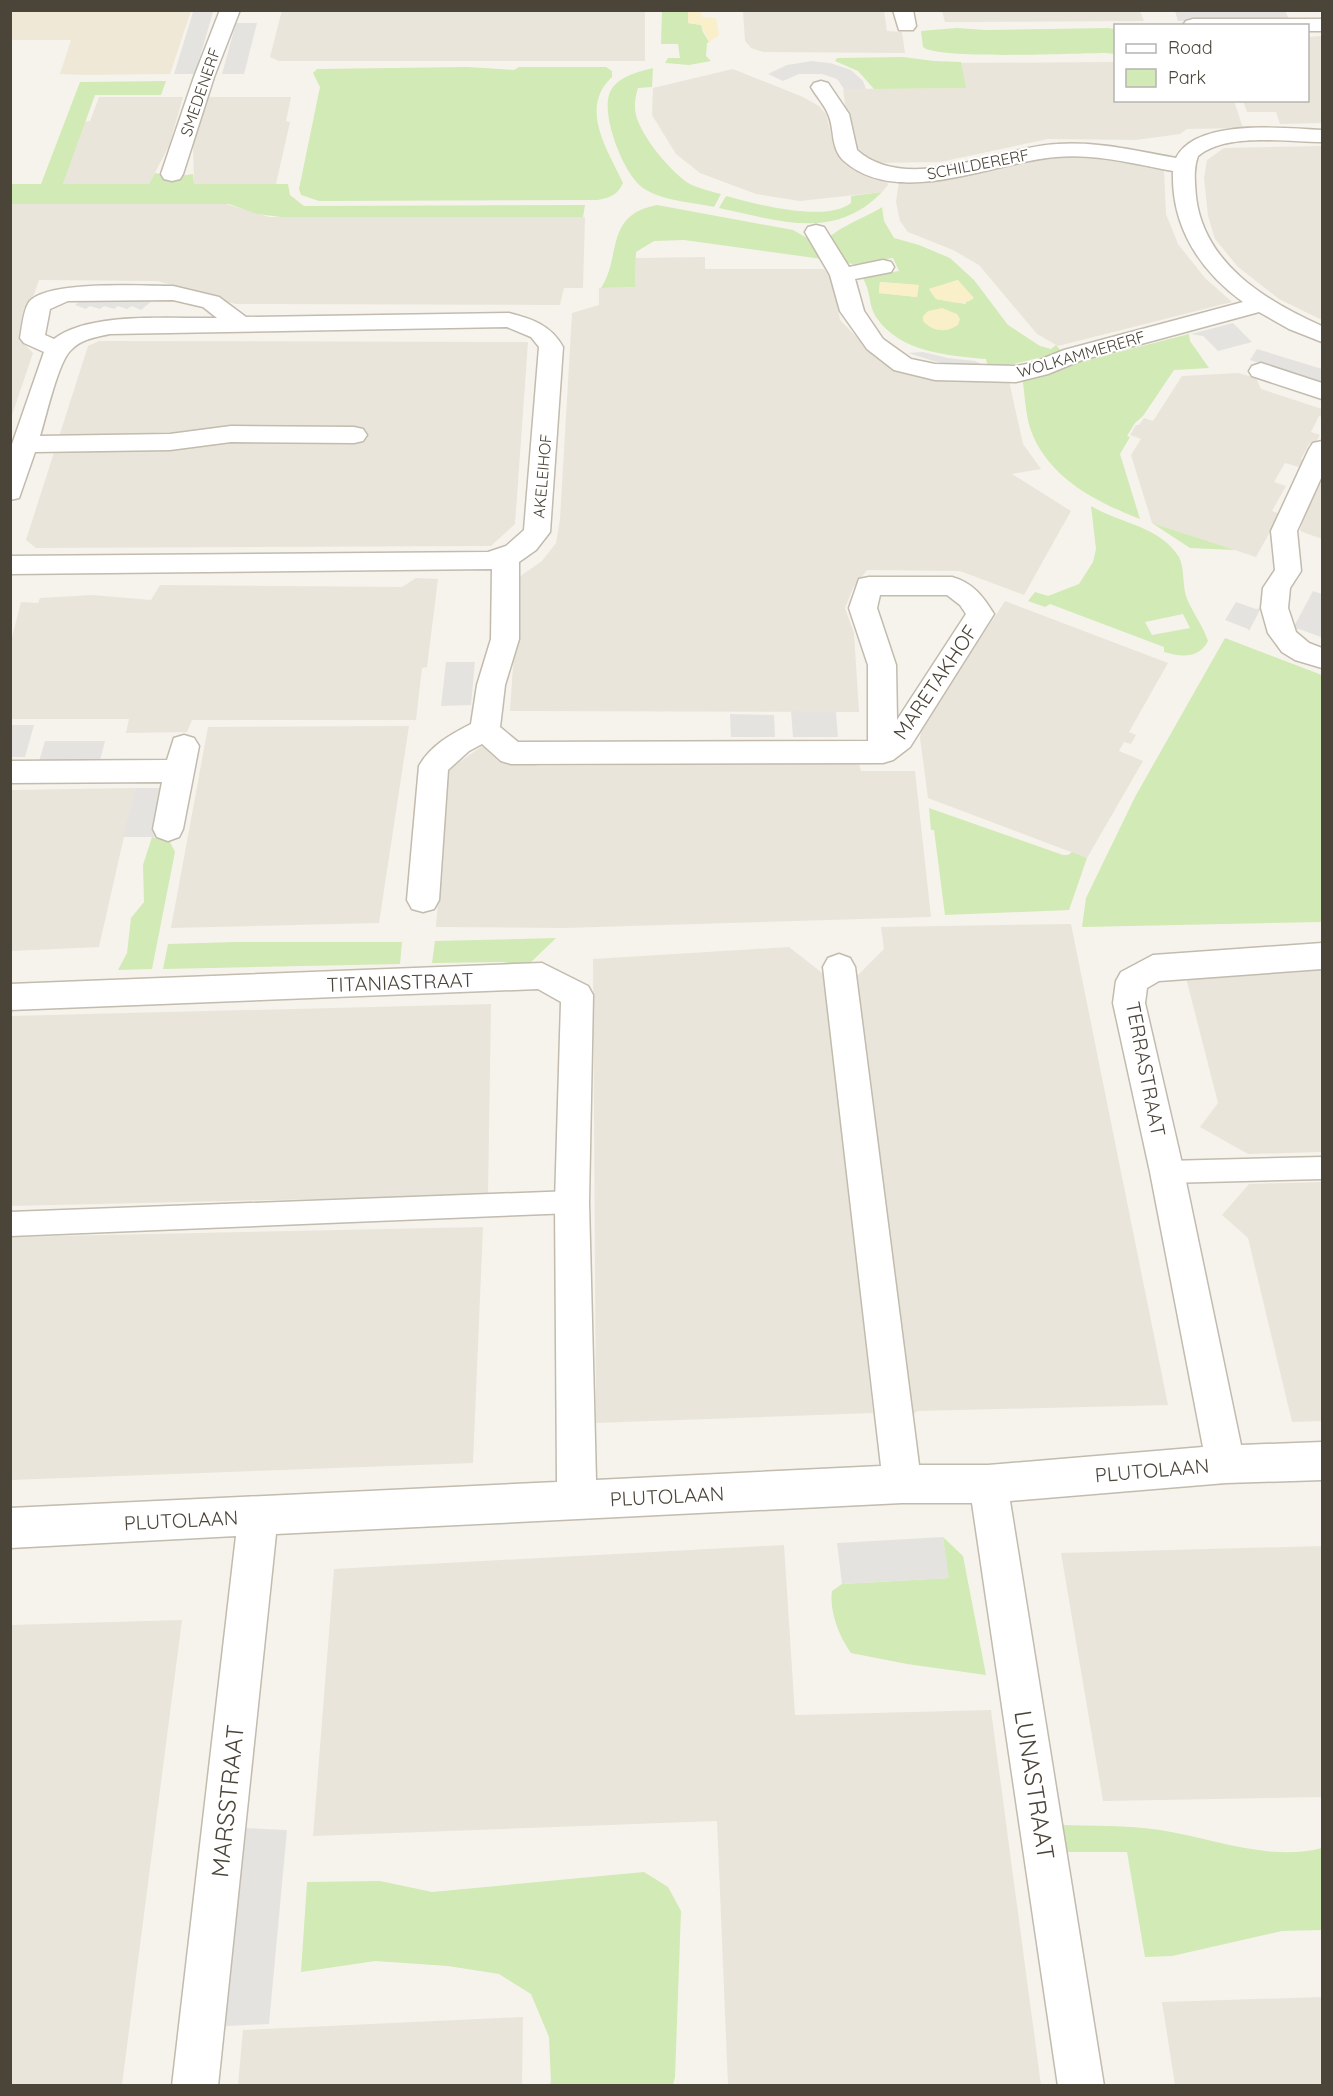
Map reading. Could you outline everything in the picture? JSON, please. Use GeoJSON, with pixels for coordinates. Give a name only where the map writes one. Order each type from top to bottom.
{"type":"FeatureCollection","features":[{"type":"Feature","properties":{"kind":"street","name":"SMEDENERF"},"geometry":{"type":"LineString","coordinates":[[171,174],[230,10]]}},
{"type":"Feature","properties":{"kind":"street","name":"SCHILDERERF"},"geometry":{"type":"LineString","coordinates":[[821,87],[840,118],[842,138],[849,154],[861,163],[895,175],[958,170],[1028,153],[1083,149],[1184,166]]}},
{"type":"Feature","properties":{"kind":"street"},"geometry":{"type":"LineString","coordinates":[[1323,136],[1233,136],[1194,147],[1184,166],[1184,195],[1190,224],[1203,252],[1230,282],[1260,305],[1323,335]]}},
{"type":"Feature","properties":{"kind":"street","name":"WOLKAMMERERF"},"geometry":{"type":"LineString","coordinates":[[816,232],[842,275],[852,311],[875,345],[903,365],[935,372],[1016,374],[1039,369],[1073,355],[1260,305]]}},
{"type":"Feature","properties":{"kind":"street"},"geometry":{"type":"LineString","coordinates":[[842,275],[883,267]]}},
{"type":"Feature","properties":{"kind":"street"},"geometry":{"type":"LineString","coordinates":[[10,492],[57,348],[32,338],[39,305],[64,294],[173,293],[211,302],[241,325]]}},
{"type":"Feature","properties":{"kind":"street","name":"AKELEIHOF"},"geometry":{"type":"LineString","coordinates":[[57,348],[70,337],[87,331],[111,327],[509,321],[533,328],[546,335],[551,346],[537,532],[524,549],[506,559]]}},
{"type":"Feature","properties":{"kind":"street"},"geometry":{"type":"LineString","coordinates":[[1261,371],[1323,391]]}},
{"type":"Feature","properties":{"kind":"street"},"geometry":{"type":"LineString","coordinates":[[25,444],[170,442],[231,434],[354,435]]}},
{"type":"Feature","properties":{"kind":"street"},"geometry":{"type":"LineString","coordinates":[[1323,449],[1284,531],[1288,571],[1276,590],[1275,607],[1276,624],[1284,637],[1298,650],[1323,658]]}},
{"type":"Feature","properties":{"kind":"street"},"geometry":{"type":"LineString","coordinates":[[10,565],[506,559],[505,639],[490,685],[485,730],[459,743],[434,766],[423,900]]}},
{"type":"Feature","properties":{"kind":"street","name":"MARETAKHOF"},"geometry":{"type":"LineString","coordinates":[[485,730],[511,753],[883,752],[900,739],[980,614],[970,598],[952,586],[868,586],[863,608],[882,665],[883,752]]}},
{"type":"Feature","properties":{"kind":"street"},"geometry":{"type":"LineString","coordinates":[[10,772],[182,758],[168,829]]}},
{"type":"Feature","properties":{"kind":"street","name":"TERRASTRAAT"},"geometry":{"type":"LineString","coordinates":[[1226,1464],[1167,1172],[1129,1003],[1132,981],[1153,968],[1323,956]]}},
{"type":"Feature","properties":{"kind":"street"},"geometry":{"type":"LineString","coordinates":[[839,967],[902,1484]]}},
{"type":"Feature","properties":{"kind":"street","name":"TITANIASTRAAT"},"geometry":{"type":"LineString","coordinates":[[10,997],[543,976],[577,995],[572,1202],[577,1500]]}},
{"type":"Feature","properties":{"kind":"street","name":"PLUTOLAAN"},"geometry":{"type":"LineString","coordinates":[[10,1528],[902,1484],[988,1484],[1226,1464],[1323,1461]]}},
{"type":"Feature","properties":{"kind":"street","name":"LUNASTRAAT"},"geometry":{"type":"LineString","coordinates":[[988,1484],[1082,2085]]}},
{"type":"Feature","properties":{"kind":"street","name":"MARSSTRAAT"},"geometry":{"type":"LineString","coordinates":[[195,2085],[258,1517]]}},
{"type":"Feature","properties":{"kind":"lane"},"geometry":{"type":"LineString","coordinates":[[1167,1172],[1323,1168]]}},
{"type":"Feature","properties":{"kind":"lane"},"geometry":{"type":"LineString","coordinates":[[10,1224],[572,1202]]}},
{"type":"Feature","properties":{"kind":"shaded area"},"geometry":{"type":"Polygon","coordinates":[[[11,10],[191,11],[170,74],[81,75],[60,74],[71,40],[11,40],[11,10]]]}},
{"type":"Feature","properties":{"kind":"shaded area"},"geometry":{"type":"Polygon","coordinates":[[[282,10],[645,11],[645,61],[279,61],[270,57],[282,10]]]}},
{"type":"Feature","properties":{"kind":"shaded area"},"geometry":{"type":"Polygon","coordinates":[[[743,11],[884,11],[887,31],[902,32],[905,53],[763,52],[751,48],[745,41],[743,11]]]}},
{"type":"Feature","properties":{"kind":"shaded area"},"geometry":{"type":"Polygon","coordinates":[[[942,11],[1140,11],[1144,21],[945,22],[942,11]]]}},
{"type":"Feature","properties":{"kind":"shaded area"},"geometry":{"type":"Polygon","coordinates":[[[1175,11],[1285,11],[1289,19],[1178,21],[1175,11]]]}},
{"type":"Feature","properties":{"kind":"shaded area"},"geometry":{"type":"Polygon","coordinates":[[[193,12],[213,12],[195,74],[174,74],[193,12]]]}},
{"type":"Feature","properties":{"kind":"shaded area"},"geometry":{"type":"Polygon","coordinates":[[[236,23],[257,23],[244,74],[222,74],[236,23]]]}},
{"type":"Feature","properties":{"kind":"shaded area"},"geometry":{"type":"Polygon","coordinates":[[[1322,36],[1322,123],[1280,124],[1276,112],[1247,112],[1243,102],[1309,102],[1309,37],[1322,36]]]}},
{"type":"Feature","properties":{"kind":"shaded area"},"geometry":{"type":"Polygon","coordinates":[[[812,61],[830,63],[851,70],[863,81],[866,89],[844,89],[837,79],[822,74],[799,74],[783,81],[768,74],[787,65],[812,61]]]}},
{"type":"Feature","properties":{"kind":"shaded area"},"geometry":{"type":"Polygon","coordinates":[[[1114,62],[1114,102],[1234,102],[1243,128],[1187,129],[1180,134],[1136,140],[1048,139],[940,162],[875,163],[858,153],[849,137],[843,89],[960,88],[957,63],[1114,62]]]}},
{"type":"Feature","properties":{"kind":"shaded area"},"geometry":{"type":"Polygon","coordinates":[[[733,69],[803,97],[819,106],[826,114],[833,142],[841,154],[887,180],[888,185],[882,192],[800,201],[756,194],[700,173],[676,154],[652,115],[653,88],[733,69]]]}},
{"type":"Feature","properties":{"kind":"shaded area"},"geometry":{"type":"Polygon","coordinates":[[[99,97],[183,97],[169,146],[149,184],[63,184],[85,122],[90,121],[99,97]]]}},
{"type":"Feature","properties":{"kind":"shaded area"},"geometry":{"type":"Polygon","coordinates":[[[206,97],[291,97],[286,121],[290,122],[276,184],[194,184],[193,145],[206,97]]]}},
{"type":"Feature","properties":{"kind":"shaded area"},"geometry":{"type":"Polygon","coordinates":[[[1322,146],[1322,320],[1279,299],[1238,267],[1215,239],[1208,216],[1204,178],[1207,160],[1224,148],[1322,146]]]}},
{"type":"Feature","properties":{"kind":"shaded area"},"geometry":{"type":"Polygon","coordinates":[[[1085,155],[1121,158],[1164,169],[1166,214],[1178,244],[1205,278],[1232,302],[1058,346],[1037,334],[979,265],[953,250],[908,232],[900,221],[896,202],[899,181],[942,181],[1057,157],[1085,155]]]}},
{"type":"Feature","properties":{"kind":"shaded area"},"geometry":{"type":"Polygon","coordinates":[[[11,204],[226,204],[269,217],[585,217],[583,288],[564,288],[560,305],[235,304],[158,281],[39,280],[22,329],[23,343],[33,353],[11,418],[11,204]]]}},
{"type":"Feature","properties":{"kind":"shaded area"},"geometry":{"type":"Polygon","coordinates":[[[705,257],[705,269],[824,269],[832,279],[840,320],[874,355],[924,375],[966,382],[1009,381],[1023,444],[1041,469],[1012,474],[1071,511],[1024,595],[960,571],[867,570],[853,588],[845,608],[854,633],[859,712],[510,711],[519,577],[542,561],[556,543],[560,519],[572,313],[599,305],[599,288],[635,287],[636,258],[705,257]]]}},
{"type":"Feature","properties":{"kind":"shaded area"},"geometry":{"type":"Polygon","coordinates":[[[91,293],[159,295],[141,310],[132,306],[127,309],[118,306],[114,309],[104,306],[100,309],[90,306],[86,309],[75,305],[91,293]]]}},
{"type":"Feature","properties":{"kind":"shaded area"},"geometry":{"type":"Polygon","coordinates":[[[1233,323],[1252,342],[1218,351],[1203,336],[1191,334],[1233,323]]]}},
{"type":"Feature","properties":{"kind":"shaded area"},"geometry":{"type":"Polygon","coordinates":[[[99,341],[528,342],[515,524],[491,546],[36,548],[26,540],[88,346],[99,341]]]}},
{"type":"Feature","properties":{"kind":"shaded area"},"geometry":{"type":"Polygon","coordinates":[[[1257,349],[1322,369],[1322,383],[1250,360],[1257,349]]]}},
{"type":"Feature","properties":{"kind":"shaded area"},"geometry":{"type":"Polygon","coordinates":[[[923,352],[975,361],[988,367],[946,365],[908,353],[923,352]]]}},
{"type":"Feature","properties":{"kind":"shaded area"},"geometry":{"type":"Polygon","coordinates":[[[1238,373],[1256,378],[1261,389],[1322,409],[1322,417],[1319,416],[1311,432],[1320,435],[1314,445],[1309,444],[1301,459],[1306,461],[1302,468],[1285,463],[1274,482],[1286,486],[1272,511],[1280,514],[1256,557],[1152,523],[1131,455],[1141,439],[1130,435],[1136,425],[1139,425],[1144,418],[1153,421],[1182,376],[1238,373]]]}},
{"type":"Feature","properties":{"kind":"shaded area"},"geometry":{"type":"Polygon","coordinates":[[[1322,477],[1322,539],[1300,531],[1308,503],[1322,477]]]}},
{"type":"Feature","properties":{"kind":"shaded area"},"geometry":{"type":"Polygon","coordinates":[[[416,578],[438,579],[427,667],[422,668],[416,720],[192,720],[187,732],[126,733],[129,719],[11,719],[11,641],[21,602],[38,603],[40,598],[92,595],[151,600],[160,585],[402,587],[416,578]]]}},
{"type":"Feature","properties":{"kind":"shaded area"},"geometry":{"type":"Polygon","coordinates":[[[1313,591],[1322,594],[1321,637],[1299,629],[1292,630],[1313,591]]]}},
{"type":"Feature","properties":{"kind":"shaded area"},"geometry":{"type":"Polygon","coordinates":[[[1005,601],[1168,663],[1129,732],[1136,735],[1131,744],[1124,742],[1119,751],[1143,761],[1087,858],[928,798],[920,738],[922,727],[1005,601]]]}},
{"type":"Feature","properties":{"kind":"shaded area"},"geometry":{"type":"Polygon","coordinates":[[[1236,602],[1256,609],[1261,608],[1249,631],[1225,620],[1236,602]]]}},
{"type":"Feature","properties":{"kind":"shaded area"},"geometry":{"type":"Polygon","coordinates":[[[446,662],[475,662],[471,705],[441,706],[446,662]]]}},
{"type":"Feature","properties":{"kind":"shaded area"},"geometry":{"type":"Polygon","coordinates":[[[791,711],[836,712],[838,737],[793,737],[791,711]]]}},
{"type":"Feature","properties":{"kind":"shaded area"},"geometry":{"type":"Polygon","coordinates":[[[730,714],[774,715],[775,737],[731,737],[730,714]]]}},
{"type":"Feature","properties":{"kind":"shaded area"},"geometry":{"type":"Polygon","coordinates":[[[10,725],[34,725],[25,757],[11,757],[10,725]]]}},
{"type":"Feature","properties":{"kind":"shaded area"},"geometry":{"type":"Polygon","coordinates":[[[409,726],[379,923],[171,928],[208,727],[409,726]]]}},
{"type":"Feature","properties":{"kind":"shaded area"},"geometry":{"type":"Polygon","coordinates":[[[45,741],[105,741],[99,764],[38,765],[45,741]]]}},
{"type":"Feature","properties":{"kind":"shaded area"},"geometry":{"type":"Polygon","coordinates":[[[485,744],[499,756],[539,766],[859,763],[861,771],[915,771],[931,917],[564,928],[436,927],[443,833],[437,778],[485,744]]]}},
{"type":"Feature","properties":{"kind":"shaded area"},"geometry":{"type":"Polygon","coordinates":[[[135,788],[99,947],[11,951],[11,790],[135,788]]]}},
{"type":"Feature","properties":{"kind":"shaded area"},"geometry":{"type":"Polygon","coordinates":[[[135,788],[168,788],[157,837],[123,837],[135,788]]]}},
{"type":"Feature","properties":{"kind":"shaded area"},"geometry":{"type":"Polygon","coordinates":[[[1071,924],[1168,1405],[917,1411],[905,1424],[854,979],[884,949],[881,927],[1071,924]]]}},
{"type":"Feature","properties":{"kind":"shaded area"},"geometry":{"type":"Polygon","coordinates":[[[789,947],[826,976],[873,1413],[596,1423],[593,959],[789,947]]]}},
{"type":"Feature","properties":{"kind":"shaded area"},"geometry":{"type":"Polygon","coordinates":[[[1322,970],[1322,1152],[1248,1154],[1200,1127],[1218,1103],[1185,974],[1322,970]]]}},
{"type":"Feature","properties":{"kind":"shaded area"},"geometry":{"type":"Polygon","coordinates":[[[491,1004],[488,1195],[11,1206],[10,1016],[491,1004]]]}},
{"type":"Feature","properties":{"kind":"shaded area"},"geometry":{"type":"Polygon","coordinates":[[[1322,1182],[1322,1421],[1292,1422],[1248,1238],[1222,1215],[1249,1184],[1322,1182]]]}},
{"type":"Feature","properties":{"kind":"shaded area"},"geometry":{"type":"Polygon","coordinates":[[[483,1227],[473,1463],[11,1480],[11,1237],[483,1227]]]}},
{"type":"Feature","properties":{"kind":"shaded area"},"geometry":{"type":"Polygon","coordinates":[[[943,1537],[949,1578],[842,1584],[837,1543],[943,1537]]]}},
{"type":"Feature","properties":{"kind":"shaded area"},"geometry":{"type":"Polygon","coordinates":[[[784,1545],[795,1715],[991,1710],[1041,2085],[728,2085],[717,1821],[313,1836],[334,1569],[784,1545]]]}},
{"type":"Feature","properties":{"kind":"shaded area"},"geometry":{"type":"Polygon","coordinates":[[[1322,1546],[1322,1797],[1103,1801],[1061,1553],[1322,1546]]]}},
{"type":"Feature","properties":{"kind":"shaded area"},"geometry":{"type":"Polygon","coordinates":[[[182,1620],[122,2085],[11,2085],[11,1625],[182,1620]]]}},
{"type":"Feature","properties":{"kind":"shaded area"},"geometry":{"type":"Polygon","coordinates":[[[243,1828],[287,1830],[269,2024],[227,2026],[222,2030],[243,1828]]]}},
{"type":"Feature","properties":{"kind":"shaded area"},"geometry":{"type":"Polygon","coordinates":[[[1322,1997],[1322,2085],[1175,2085],[1162,2002],[1322,1997]]]}},
{"type":"Feature","properties":{"kind":"shaded area"},"geometry":{"type":"Polygon","coordinates":[[[523,2017],[522,2085],[238,2085],[243,2030],[523,2017]]]}},
{"type":"Feature","properties":{"kind":"green space"},"geometry":{"type":"Polygon","coordinates":[[[662,11],[688,11],[688,23],[701,25],[709,42],[706,56],[711,61],[689,65],[665,63],[668,58],[680,58],[678,44],[661,44],[662,11]]]}},
{"type":"Feature","properties":{"kind":"green space"},"geometry":{"type":"Polygon","coordinates":[[[957,28],[985,30],[1108,28],[1114,29],[1114,54],[979,55],[934,51],[923,47],[921,31],[957,28]]]}},
{"type":"Feature","properties":{"kind":"green space"},"geometry":{"type":"Polygon","coordinates":[[[903,57],[961,62],[966,88],[874,89],[858,71],[835,61],[837,58],[903,57]]]}},
{"type":"Feature","properties":{"kind":"green space"},"geometry":{"type":"Polygon","coordinates":[[[468,67],[514,70],[519,67],[606,67],[612,71],[612,77],[602,89],[597,115],[604,143],[623,183],[619,190],[609,197],[597,200],[319,201],[301,195],[299,189],[320,87],[313,73],[317,69],[468,67]]]}},
{"type":"Feature","properties":{"kind":"green space"},"geometry":{"type":"Polygon","coordinates":[[[653,68],[652,87],[638,88],[637,91],[635,108],[639,124],[658,153],[682,179],[721,194],[714,207],[659,196],[643,188],[628,171],[622,158],[608,115],[610,92],[623,78],[653,68]]]}},
{"type":"Feature","properties":{"kind":"green space"},"geometry":{"type":"Polygon","coordinates":[[[166,81],[161,95],[95,95],[63,184],[149,184],[155,173],[173,177],[193,174],[194,184],[288,184],[290,195],[304,206],[585,205],[583,217],[281,217],[257,214],[229,204],[11,204],[10,184],[41,184],[80,82],[166,81]]]}},
{"type":"Feature","properties":{"kind":"green space"},"geometry":{"type":"Polygon","coordinates":[[[882,192],[864,208],[845,217],[825,222],[784,221],[719,208],[726,196],[790,210],[825,211],[840,209],[851,203],[851,196],[882,192]]]}},
{"type":"Feature","properties":{"kind":"green space"},"geometry":{"type":"Polygon","coordinates":[[[657,205],[793,230],[809,239],[822,259],[684,240],[654,241],[636,252],[635,287],[601,288],[622,227],[640,210],[657,205]]]}},
{"type":"Feature","properties":{"kind":"green space"},"geometry":{"type":"Polygon","coordinates":[[[882,207],[884,221],[894,238],[919,245],[950,258],[974,280],[1008,325],[1040,346],[1051,349],[1056,345],[1062,352],[1014,364],[988,367],[986,359],[926,350],[911,345],[886,329],[876,317],[862,277],[899,271],[893,258],[855,264],[845,263],[828,239],[839,230],[882,207]],[[958,280],[929,289],[936,299],[966,304],[958,280]],[[880,282],[879,293],[917,297],[918,285],[880,282]]]}},
{"type":"Feature","properties":{"kind":"green space"},"geometry":{"type":"Polygon","coordinates":[[[1189,334],[1190,341],[1209,368],[1174,370],[1143,416],[1135,423],[1120,454],[1140,519],[1089,495],[1060,474],[1048,460],[1030,428],[1022,377],[1189,334]]]}},
{"type":"Feature","properties":{"kind":"green space"},"geometry":{"type":"Polygon","coordinates":[[[1091,506],[1150,532],[1171,547],[1181,562],[1187,599],[1208,641],[1204,647],[1195,654],[1170,654],[1164,652],[1164,647],[1050,604],[1045,607],[1028,601],[1035,592],[1048,596],[1079,584],[1093,562],[1096,549],[1091,506]],[[1183,614],[1145,622],[1152,635],[1190,628],[1183,614]]]}},
{"type":"Feature","properties":{"kind":"green space"},"geometry":{"type":"Polygon","coordinates":[[[1152,523],[1235,550],[1190,548],[1152,523]]]}},
{"type":"Feature","properties":{"kind":"green space"},"geometry":{"type":"Polygon","coordinates":[[[1225,638],[1322,675],[1322,922],[1082,927],[1086,898],[1135,797],[1225,638]]]}},
{"type":"Feature","properties":{"kind":"green space"},"geometry":{"type":"Polygon","coordinates":[[[929,808],[1063,855],[1072,852],[1087,858],[1069,910],[945,915],[929,808]]]}},
{"type":"Feature","properties":{"kind":"green space"},"geometry":{"type":"Polygon","coordinates":[[[152,837],[170,842],[175,852],[152,969],[118,970],[127,953],[131,918],[144,902],[143,865],[152,837]]]}},
{"type":"Feature","properties":{"kind":"green space"},"geometry":{"type":"Polygon","coordinates":[[[556,938],[528,965],[502,962],[432,963],[435,941],[556,938]]]}},
{"type":"Feature","properties":{"kind":"green space"},"geometry":{"type":"Polygon","coordinates":[[[402,942],[400,964],[163,969],[168,944],[402,942]]]}},
{"type":"Feature","properties":{"kind":"green space"},"geometry":{"type":"Polygon","coordinates":[[[943,1537],[963,1556],[986,1675],[907,1664],[851,1653],[836,1623],[831,1598],[832,1591],[842,1584],[948,1578],[943,1537]]]}},
{"type":"Feature","properties":{"kind":"green space"},"geometry":{"type":"Polygon","coordinates":[[[1059,1825],[1148,1828],[1262,1851],[1302,1852],[1322,1848],[1322,1930],[1282,1931],[1172,1956],[1145,1957],[1127,1852],[1065,1852],[1059,1825]]]}},
{"type":"Feature","properties":{"kind":"green space"},"geometry":{"type":"Polygon","coordinates":[[[644,1872],[668,1887],[681,1911],[673,2085],[549,2085],[551,2082],[549,2037],[531,1994],[499,1974],[448,1966],[375,1961],[301,1972],[307,1882],[380,1881],[432,1892],[644,1872]]]}},
{"type":"Feature","properties":{"kind":"sand"},"geometry":{"type":"Polygon","coordinates":[[[688,11],[701,11],[702,17],[716,18],[719,35],[709,42],[701,25],[688,23],[688,11]]]}},
{"type":"Feature","properties":{"kind":"sand"},"geometry":{"type":"Polygon","coordinates":[[[958,280],[974,298],[970,301],[961,303],[936,299],[929,289],[958,280]]]}},
{"type":"Feature","properties":{"kind":"sand"},"geometry":{"type":"Polygon","coordinates":[[[880,282],[919,285],[917,297],[879,293],[880,282]]]}},
{"type":"Feature","properties":{"kind":"sand"},"geometry":{"type":"Polygon","coordinates":[[[942,308],[957,314],[960,319],[958,325],[940,330],[923,321],[923,316],[928,311],[942,308]]]}}]}
